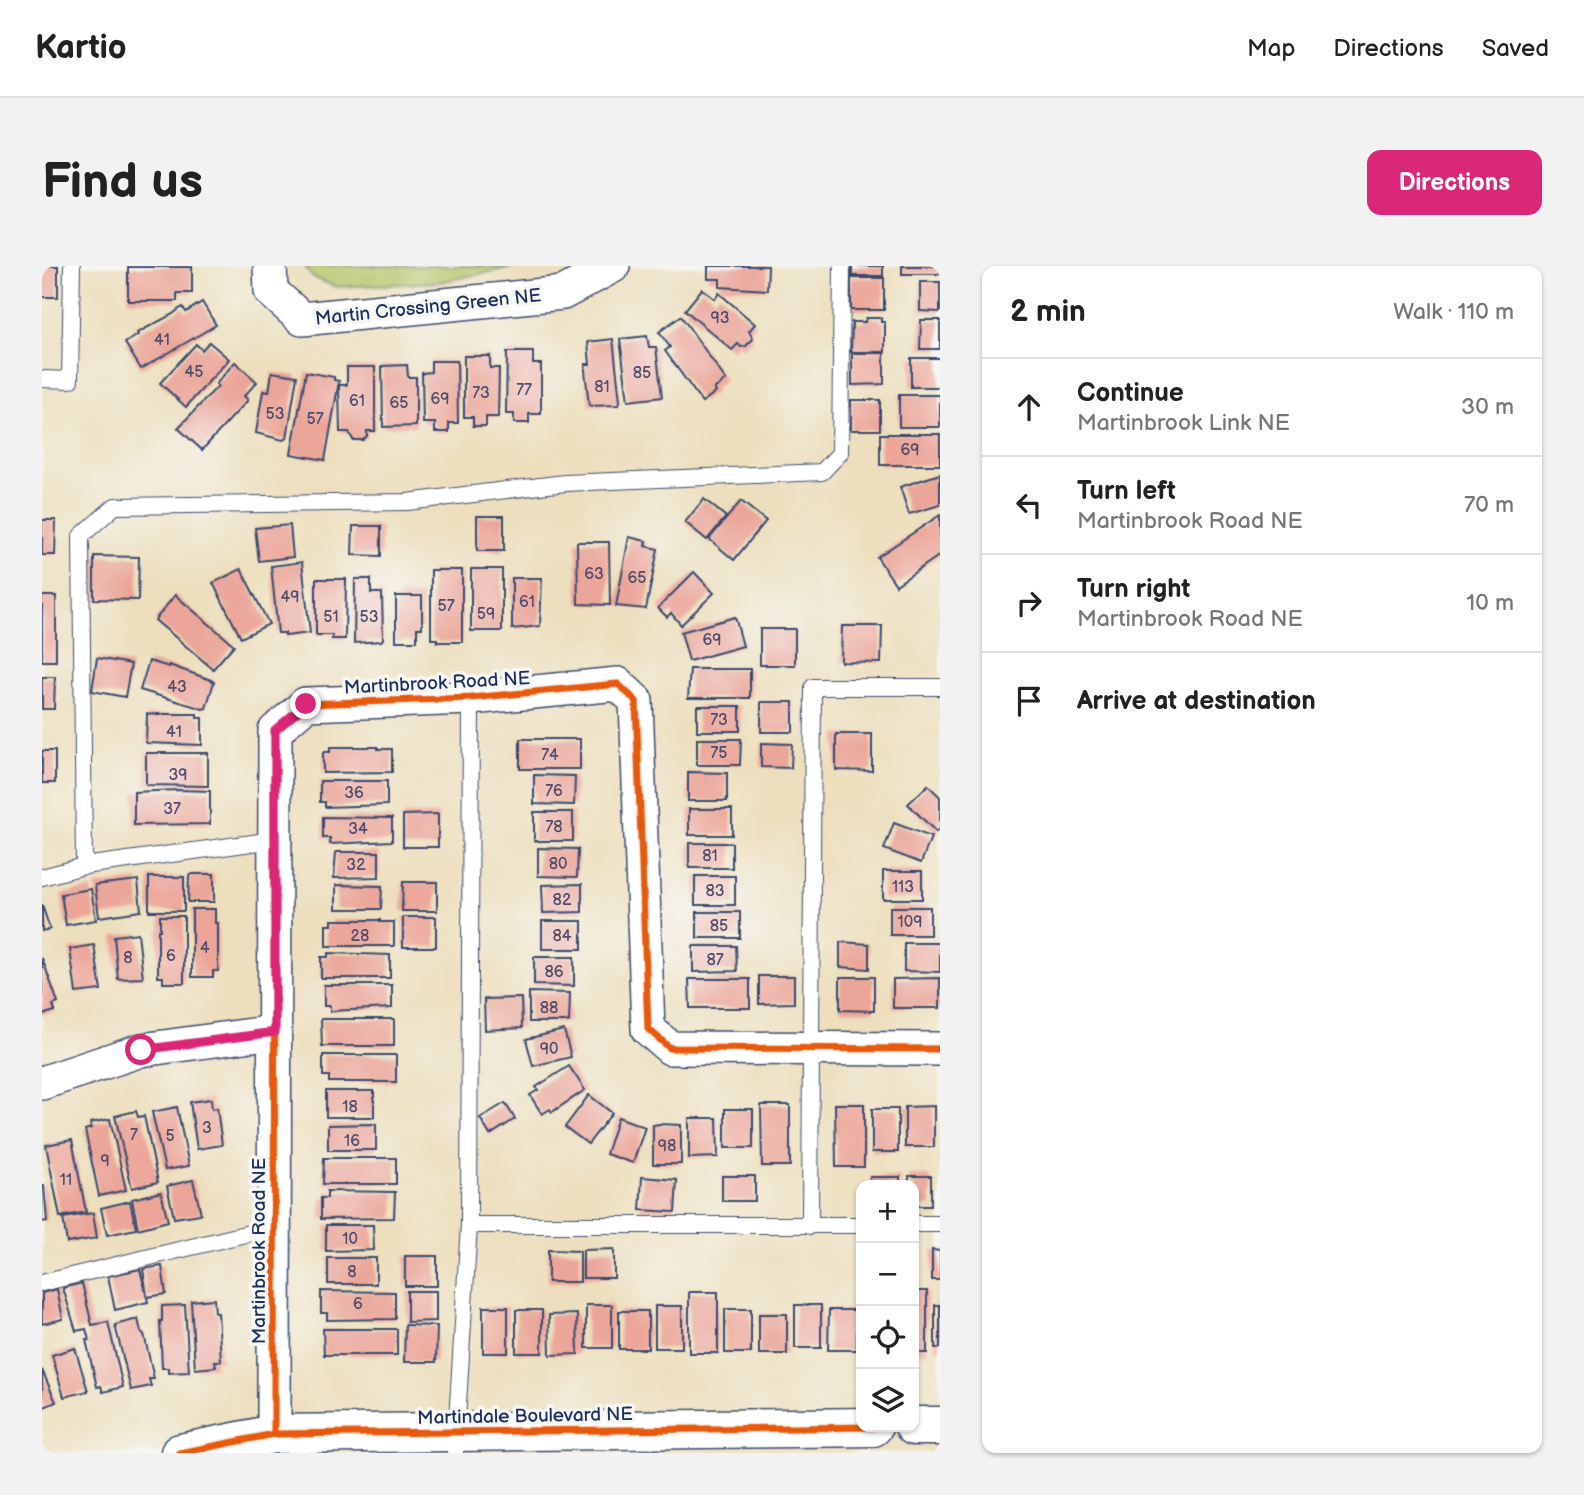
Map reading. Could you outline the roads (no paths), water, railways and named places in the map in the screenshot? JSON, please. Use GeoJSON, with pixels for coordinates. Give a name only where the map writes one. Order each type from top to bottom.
{"type":"FeatureCollection","features":[{"type":"Feature","properties":{"kind":"street","name":"Martin Crossing Green NE"},"geometry":{"type":"LineString","coordinates":[[270,266],[271,291],[302,319],[564,293],[613,266]]}},
{"type":"Feature","properties":{"kind":"street","name":"Martinbrook Road NE"},"geometry":{"type":"LineString","coordinates":[[274,1434],[275,730],[306,704],[471,698],[618,684],[636,701],[648,1029],[670,1048],[940,1049]]}},
{"type":"Feature","properties":{"kind":"street"},"geometry":{"type":"LineString","coordinates":[[42,1083],[141,1050],[275,1032]]}},
{"type":"Feature","properties":{"kind":"street"},"geometry":{"type":"LineString","coordinates":[[919,1426],[940,1426]]}},
{"type":"Feature","properties":{"kind":"street","name":"Martindale Boulevard NE"},"geometry":{"type":"LineString","coordinates":[[180,1453],[274,1434],[455,1442],[856,1428]]}},
{"type":"Feature","properties":{"kind":"lane"},"geometry":{"type":"LineString","coordinates":[[42,379],[70,380],[72,266]]}},
{"type":"Feature","properties":{"kind":"lane"},"geometry":{"type":"LineString","coordinates":[[85,866],[81,537],[115,506],[407,502],[565,483],[822,472],[840,453],[842,266]]}},
{"type":"Feature","properties":{"kind":"lane"},"geometry":{"type":"LineString","coordinates":[[810,1226],[813,687],[940,687]]}},
{"type":"Feature","properties":{"kind":"lane"},"geometry":{"type":"LineString","coordinates":[[455,1442],[469,1225],[471,698]]}},
{"type":"Feature","properties":{"kind":"lane"},"geometry":{"type":"LineString","coordinates":[[42,877],[85,866],[274,840]]}},
{"type":"Feature","properties":{"kind":"lane"},"geometry":{"type":"LineString","coordinates":[[919,1224],[940,1224]]}},
{"type":"Feature","properties":{"kind":"lane"},"geometry":{"type":"LineString","coordinates":[[469,1225],[856,1225]]}},
{"type":"Feature","properties":{"kind":"lane"},"geometry":{"type":"LineString","coordinates":[[42,1283],[274,1227]]}}]}
